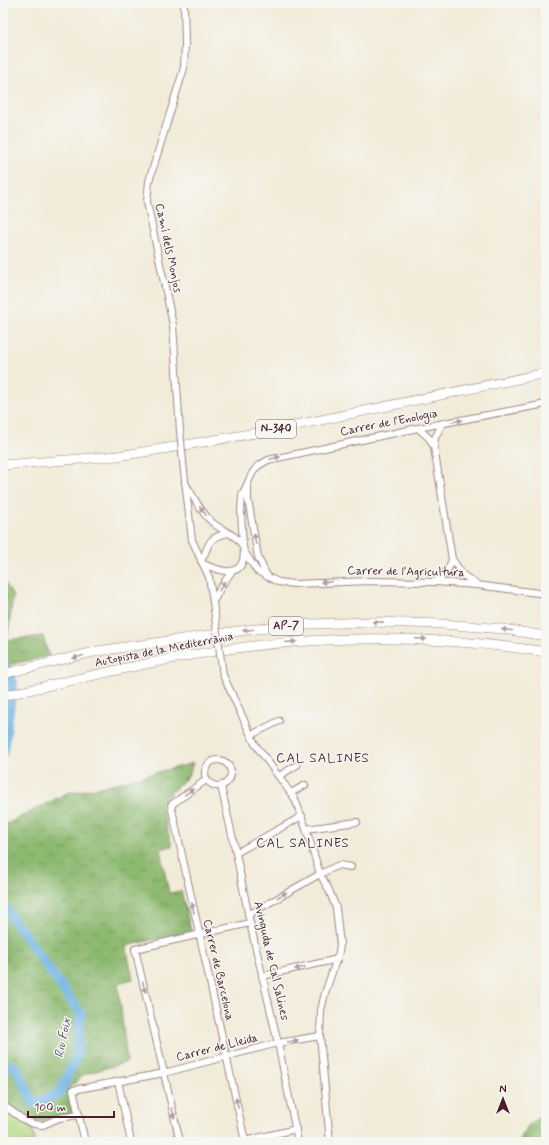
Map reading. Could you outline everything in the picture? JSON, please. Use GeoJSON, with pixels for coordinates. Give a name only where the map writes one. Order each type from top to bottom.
{"type":"FeatureCollection","features":[{"type":"Feature","properties":{"kind":"highway","name":"N-340"},"geometry":{"type":"LineString","coordinates":[[3,465],[118,456],[168,448],[273,430],[546,373]]}},
{"type":"Feature","properties":{"kind":"highway","name":"Autopista de la Mediterrània"},"geometry":{"type":"LineString","coordinates":[[3,674],[98,651],[246,630],[312,624],[371,622],[444,624],[503,629],[546,636]]}},
{"type":"Feature","properties":{"kind":"highway","name":"Autopista de la Mediterrània"},"geometry":{"type":"LineString","coordinates":[[3,696],[191,655],[263,645],[321,640],[378,638],[436,640],[546,652]]}},
{"type":"Feature","properties":{"kind":"street","name":"Camí dels Monjos"},"geometry":{"type":"LineString","coordinates":[[184,3],[184,68],[156,156],[146,196],[174,335],[180,431],[192,540],[209,577],[224,675],[250,735],[291,793],[302,816],[320,874],[329,890],[336,908],[340,946],[338,959],[325,993],[321,1010],[320,1036],[330,1142]]}},
{"type":"Feature","properties":{"kind":"street","name":"Carrer de l'Enologia"},"geometry":{"type":"LineString","coordinates":[[244,550],[242,495],[253,472],[258,466],[268,460],[418,428],[545,404]]}},
{"type":"Feature","properties":{"kind":"street"},"geometry":{"type":"LineString","coordinates":[[435,582],[450,568],[452,559],[434,447],[435,438],[442,424]]}},
{"type":"Feature","properties":{"kind":"street"},"geometry":{"type":"LineString","coordinates":[[418,428],[429,438],[434,447]]}},
{"type":"Feature","properties":{"kind":"street"},"geometry":{"type":"LineString","coordinates":[[185,483],[202,512],[214,524],[239,540],[244,550],[242,563],[238,568],[232,571],[224,572],[202,563],[208,543],[220,535],[228,533]]}},
{"type":"Feature","properties":{"kind":"street"},"geometry":{"type":"LineString","coordinates":[[248,483],[248,499],[258,557],[267,576]]}},
{"type":"Feature","properties":{"kind":"street","name":"Carrer de l'Agricultura"},"geometry":{"type":"LineString","coordinates":[[244,550],[257,571],[278,582],[294,584],[370,581],[435,582],[477,585],[546,594]]}},
{"type":"Feature","properties":{"kind":"street"},"geometry":{"type":"LineString","coordinates":[[452,559],[463,575],[477,585]]}},
{"type":"Feature","properties":{"kind":"street"},"geometry":{"type":"LineString","coordinates":[[213,602],[232,571]]}},
{"type":"Feature","properties":{"kind":"street"},"geometry":{"type":"LineString","coordinates":[[250,735],[279,721]]}},
{"type":"Feature","properties":{"kind":"street"},"geometry":{"type":"LineString","coordinates":[[214,761],[224,762],[230,770],[229,780],[221,786],[210,784],[206,780],[206,769],[209,764],[214,761]]}},
{"type":"Feature","properties":{"kind":"street"},"geometry":{"type":"LineString","coordinates":[[279,776],[297,765]]}},
{"type":"Feature","properties":{"kind":"street","name":"Carrer de Barcelona"},"geometry":{"type":"LineString","coordinates":[[206,780],[171,804],[227,1057],[242,1141]]}},
{"type":"Feature","properties":{"kind":"street"},"geometry":{"type":"LineString","coordinates":[[291,793],[305,785]]}},
{"type":"Feature","properties":{"kind":"street","name":"Avinguda de Cal Salines"},"geometry":{"type":"LineString","coordinates":[[221,786],[298,1142]]}},
{"type":"Feature","properties":{"kind":"street"},"geometry":{"type":"LineString","coordinates":[[236,854],[302,816]]}},
{"type":"Feature","properties":{"kind":"street"},"geometry":{"type":"LineString","coordinates":[[306,829],[357,822]]}},
{"type":"Feature","properties":{"kind":"street"},"geometry":{"type":"LineString","coordinates":[[248,915],[320,874],[340,865],[351,867]]}},
{"type":"Feature","properties":{"kind":"street"},"geometry":{"type":"LineString","coordinates":[[180,1142],[135,948],[250,923]]}},
{"type":"Feature","properties":{"kind":"street"},"geometry":{"type":"LineString","coordinates":[[262,976],[338,959]]}},
{"type":"Feature","properties":{"kind":"street","name":"Carrer de Lleida"},"geometry":{"type":"LineString","coordinates":[[79,1115],[73,1090],[164,1073],[278,1044],[320,1036]]}},
{"type":"Feature","properties":{"kind":"street"},"geometry":{"type":"LineString","coordinates":[[118,1081],[131,1142]]}},
{"type":"Feature","properties":{"kind":"street"},"geometry":{"type":"LineString","coordinates":[[3,1105],[24,1120],[34,1124],[43,1125],[59,1118],[79,1115],[85,1142]]}},
{"type":"Feature","properties":{"kind":"street"},"geometry":{"type":"LineString","coordinates":[[242,1141],[296,1129]]}},
{"type":"Feature","properties":{"kind":"green space"},"geometry":{"type":"Polygon","coordinates":[[[3,580],[13,596],[7,640],[43,636],[49,656],[3,666],[3,580]]]}},
{"type":"Feature","properties":{"kind":"green space"},"geometry":{"type":"Polygon","coordinates":[[[193,763],[189,775],[160,804],[172,846],[160,849],[169,893],[181,891],[191,931],[126,946],[133,979],[118,983],[127,1062],[85,1074],[69,1088],[75,1112],[37,1121],[11,1108],[7,1111],[3,1119],[3,826],[67,793],[97,788],[193,763]]]}},
{"type":"Feature","properties":{"kind":"green space"},"geometry":{"type":"Polygon","coordinates":[[[8,1111],[31,1126],[35,1140],[32,1142],[3,1142],[3,1121],[8,1111]]]}},
{"type":"Feature","properties":{"kind":"green space"},"geometry":{"type":"Polygon","coordinates":[[[546,1111],[546,1142],[518,1142],[528,1126],[546,1111]]]}},
{"type":"Feature","properties":{"kind":"waterway","name":"Riu Foix"},"geometry":{"type":"LineString","coordinates":[[3,662],[13,683],[3,752]]}},
{"type":"Feature","properties":{"kind":"waterway","name":"Riu Foix"},"geometry":{"type":"LineString","coordinates":[[3,905],[81,1014],[76,1057],[59,1094],[33,1103],[17,1069],[3,1061]]}},
{"type":"Feature","properties":{"kind":"district","name":"CAL SALINES"},"geometry":{"type":"Point","coordinates":[323,758]}},
{"type":"Feature","properties":{"kind":"district","name":"CAL SALINES"},"geometry":{"type":"Point","coordinates":[303,843]}}]}
